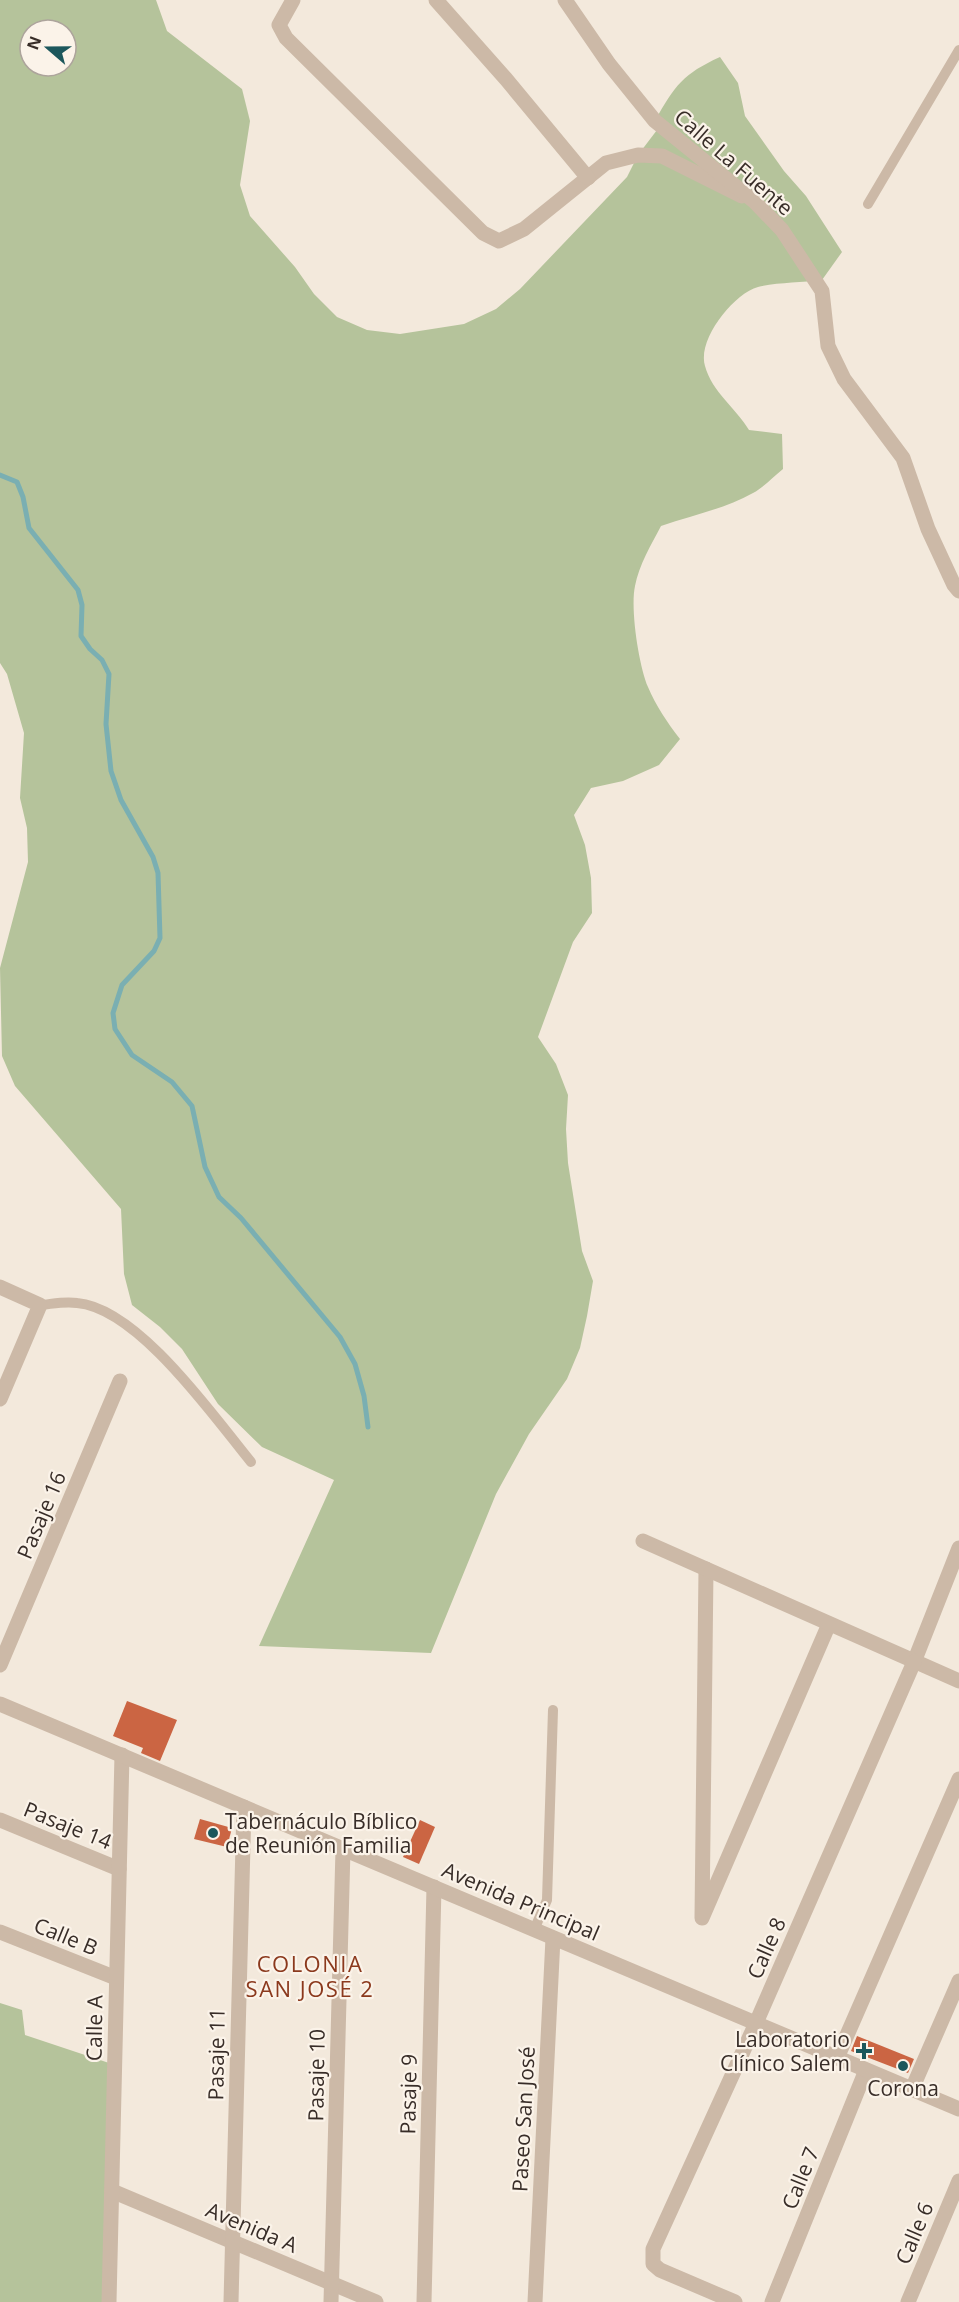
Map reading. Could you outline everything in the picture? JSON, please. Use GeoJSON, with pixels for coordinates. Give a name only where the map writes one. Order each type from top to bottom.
{"type":"FeatureCollection","features":[{"type":"Feature","properties":{"kind":"street"},"geometry":{"type":"LineString","coordinates":[[293,0],[279,25],[286,38],[483,233],[499,241],[524,229],[606,163],[638,155],[662,156],[755,202]]}},
{"type":"Feature","properties":{"kind":"street"},"geometry":{"type":"LineString","coordinates":[[436,0],[588,178]]}},
{"type":"Feature","properties":{"kind":"street","name":"Calle La Fuente"},"geometry":{"type":"LineString","coordinates":[[565,0],[609,64],[655,120],[755,202],[782,230],[822,291],[828,346],[844,379],[903,458],[928,530],[959,591]]}},
{"type":"Feature","properties":{"kind":"street"},"geometry":{"type":"LineString","coordinates":[[0,1287],[40,1305],[0,1399]]}},
{"type":"Feature","properties":{"kind":"street","name":"Pasaje 16"},"geometry":{"type":"LineString","coordinates":[[0,1665],[120,1381]]}},
{"type":"Feature","properties":{"kind":"street"},"geometry":{"type":"LineString","coordinates":[[643,1541],[959,1681]]}},
{"type":"Feature","properties":{"kind":"street","name":"Calle 8"},"geometry":{"type":"LineString","coordinates":[[735,2302],[660,2270],[653,2264],[653,2249],[756,2024],[914,1662],[959,1548]]}},
{"type":"Feature","properties":{"kind":"street"},"geometry":{"type":"LineString","coordinates":[[706,1569],[702,1918],[830,1624]]}},
{"type":"Feature","properties":{"kind":"street","name":"Avenida Principal"},"geometry":{"type":"LineString","coordinates":[[0,1704],[959,2109]]}},
{"type":"Feature","properties":{"kind":"street","name":"Calle A"},"geometry":{"type":"LineString","coordinates":[[109,2302],[122,1755]]}},
{"type":"Feature","properties":{"kind":"street"},"geometry":{"type":"LineString","coordinates":[[837,2058],[959,1779]]}},
{"type":"Feature","properties":{"kind":"street","name":"Pasaje 11"},"geometry":{"type":"LineString","coordinates":[[231,2302],[244,1807]]}},
{"type":"Feature","properties":{"kind":"street","name":"Pasaje 14"},"geometry":{"type":"LineString","coordinates":[[0,1820],[119,1869]]}},
{"type":"Feature","properties":{"kind":"street","name":"Pasaje 10"},"geometry":{"type":"LineString","coordinates":[[331,2302],[343,1849]]}},
{"type":"Feature","properties":{"kind":"street","name":"Pasaje 9"},"geometry":{"type":"LineString","coordinates":[[424,2302],[434,1887]]}},
{"type":"Feature","properties":{"kind":"street","name":"Calle B"},"geometry":{"type":"LineString","coordinates":[[0,1932],[116,1978]]}},
{"type":"Feature","properties":{"kind":"street","name":"Paseo San José"},"geometry":{"type":"LineString","coordinates":[[535,2302],[553,1938]]}},
{"type":"Feature","properties":{"kind":"street"},"geometry":{"type":"LineString","coordinates":[[912,2089],[959,1981]]}},
{"type":"Feature","properties":{"kind":"street","name":"Calle 7"},"geometry":{"type":"LineString","coordinates":[[772,2302],[866,2070]]}},
{"type":"Feature","properties":{"kind":"street","name":"Calle 6"},"geometry":{"type":"LineString","coordinates":[[908,2302],[959,2181]]}},
{"type":"Feature","properties":{"kind":"street","name":"Avenida A"},"geometry":{"type":"LineString","coordinates":[[112,2191],[376,2302]]}},
{"type":"Feature","properties":{"kind":"lane"},"geometry":{"type":"LineString","coordinates":[[868,204],[959,50]]}},
{"type":"Feature","properties":{"kind":"lane"},"geometry":{"type":"LineString","coordinates":[[40,1305],[78,1302],[111,1316],[144,1336],[251,1462]]}},
{"type":"Feature","properties":{"kind":"lane"},"geometry":{"type":"LineString","coordinates":[[534,1930],[547,1900],[554,1710]]}},
{"type":"Feature","properties":{"kind":"green space"},"geometry":{"type":"Polygon","coordinates":[[[0,0],[156,0],[167,31],[242,89],[250,121],[240,185],[250,216],[295,267],[314,294],[337,317],[367,330],[400,334],[464,324],[496,309],[520,289],[627,177],[638,155],[657,130],[655,121],[668,98],[681,82],[697,69],[720,57],[738,83],[745,116],[784,171],[806,196],[842,252],[822,280],[758,287],[738,299],[719,319],[706,344],[704,355],[708,375],[749,430],[782,434],[783,469],[761,488],[742,499],[661,526],[639,570],[635,586],[634,609],[639,652],[645,678],[658,707],[680,739],[659,765],[623,781],[591,788],[574,815],[585,845],[591,878],[592,913],[573,942],[538,1037],[556,1064],[568,1095],[566,1129],[568,1163],[582,1251],[593,1281],[587,1316],[580,1348],[567,1379],[529,1434],[496,1494],[431,1653],[259,1646],[334,1480],[262,1447],[218,1404],[182,1349],[160,1327],[132,1305],[124,1274],[121,1209],[15,1086],[2,1056],[0,968],[28,862],[27,828],[20,798],[24,733],[7,674],[0,663],[0,0]]]}},
{"type":"Feature","properties":{"kind":"green space"},"geometry":{"type":"Polygon","coordinates":[[[0,2003],[22,2010],[25,2035],[115,2065],[109,2302],[0,2302],[0,2003]]]}},
{"type":"Feature","properties":{"kind":"building"},"geometry":{"type":"Polygon","coordinates":[[[127,1701],[177,1720],[160,1761],[141,1753],[143,1748],[113,1736],[127,1701]]]}},
{"type":"Feature","properties":{"kind":"building","name":"Tabernáculo Bíblico de Reunión Familia"},"geometry":{"type":"Polygon","coordinates":[[[200,1819],[232,1828],[227,1847],[194,1839],[200,1819]]]}},
{"type":"Feature","properties":{"kind":"building"},"geometry":{"type":"Polygon","coordinates":[[[420,1820],[435,1827],[419,1864],[403,1857],[420,1820]]]}},
{"type":"Feature","properties":{"kind":"building"},"geometry":{"type":"Polygon","coordinates":[[[857,2036],[914,2059],[908,2073],[851,2051],[857,2036]]]}},
{"type":"Feature","properties":{"kind":"waterway"},"geometry":{"type":"LineString","coordinates":[[0,475],[17,482],[23,497],[29,528],[78,590],[82,605],[81,636],[102,660],[109,674],[106,724],[111,771],[121,800],[153,857],[158,873],[160,938],[154,951],[122,985],[113,1013],[115,1029],[132,1055],[172,1082],[192,1106],[205,1167],[219,1197],[241,1218],[340,1337],[355,1364],[364,1396],[368,1427]]}},
{"type":"Feature","properties":{"kind":"place","name":"Tabernáculo Bíblico de Reunión Familia"},"geometry":{"type":"Point","coordinates":[213,1833]}},
{"type":"Feature","properties":{"kind":"place","name":"Laboratorio Clínico Salem"},"geometry":{"type":"Point","coordinates":[864,2051]}},
{"type":"Feature","properties":{"kind":"place","name":"Corona"},"geometry":{"type":"Point","coordinates":[903,2066]}},
{"type":"Feature","properties":{"kind":"district","name":"COLONIA SAN JOSÉ 2"},"geometry":{"type":"Point","coordinates":[310,1976]}}]}
